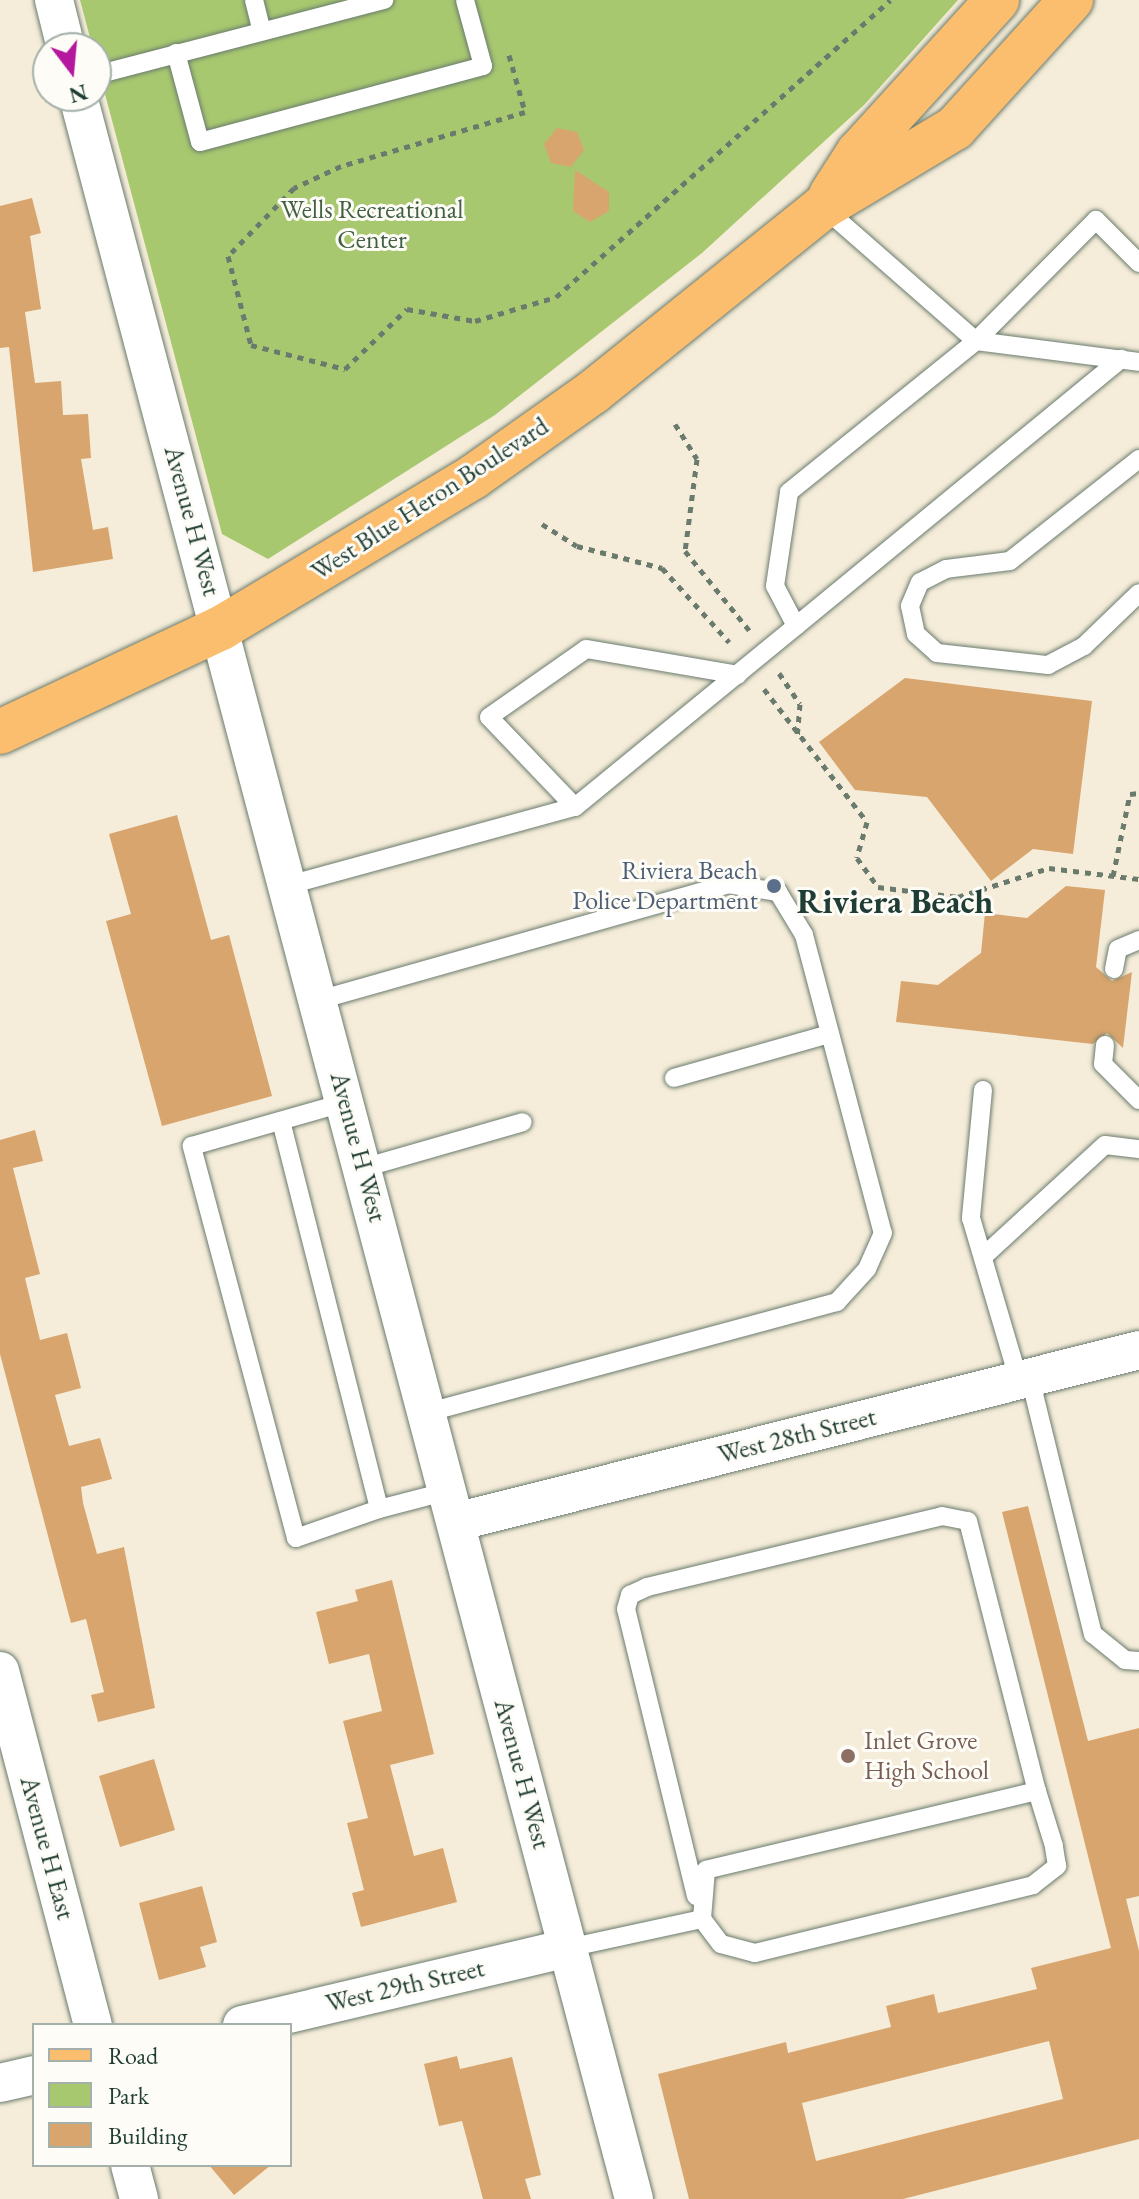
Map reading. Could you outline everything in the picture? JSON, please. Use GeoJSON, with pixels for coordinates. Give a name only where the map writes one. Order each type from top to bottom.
{"type":"FeatureCollection","features":[{"type":"Feature","properties":{"kind":"main road","name":"West Blue Heron Boulevard"},"geometry":{"type":"LineString","coordinates":[[823,207],[858,153],[997,0]]}},
{"type":"Feature","properties":{"kind":"main road","name":"West Blue Heron Boulevard"},"geometry":{"type":"LineString","coordinates":[[0,732],[221,628],[473,477],[593,392],[823,207],[955,128],[1071,0]]}},
{"type":"Feature","properties":{"kind":"street"},"geometry":{"type":"LineString","coordinates":[[54,0],[62,32]]}},
{"type":"Feature","properties":{"kind":"street","name":"Avenue H West"},"geometry":{"type":"LineString","coordinates":[[82,112],[634,2199]]}},
{"type":"Feature","properties":{"kind":"street","name":"West 28th Street"},"geometry":{"type":"LineString","coordinates":[[452,1507],[1025,1379],[1139,1350]]}},
{"type":"Feature","properties":{"kind":"street","name":"Avenue H East"},"geometry":{"type":"LineString","coordinates":[[0,1671],[92,2023]]}},
{"type":"Feature","properties":{"kind":"street","name":"West 29th Street"},"geometry":{"type":"LineString","coordinates":[[250,2023],[568,1948]]}},
{"type":"Feature","properties":{"kind":"street"},"geometry":{"type":"LineString","coordinates":[[0,2083],[32,2075]]}},
{"type":"Feature","properties":{"kind":"street"},"geometry":{"type":"LineString","coordinates":[[131,2167],[139,2199]]}},
{"type":"Feature","properties":{"kind":"lane"},"geometry":{"type":"LineString","coordinates":[[254,0],[262,31]]}},
{"type":"Feature","properties":{"kind":"lane"},"geometry":{"type":"LineString","coordinates":[[112,71],[384,0]]}},
{"type":"Feature","properties":{"kind":"lane"},"geometry":{"type":"LineString","coordinates":[[176,53],[200,142],[483,66],[465,0]]}},
{"type":"Feature","properties":{"kind":"lane"},"geometry":{"type":"LineString","coordinates":[[823,207],[976,341],[1130,360]]}},
{"type":"Feature","properties":{"kind":"lane"},"geometry":{"type":"LineString","coordinates":[[796,626],[775,586],[789,492],[976,341],[1096,220],[1139,263]]}},
{"type":"Feature","properties":{"kind":"lane"},"geometry":{"type":"LineString","coordinates":[[289,885],[575,807],[1130,360]]}},
{"type":"Feature","properties":{"kind":"lane"},"geometry":{"type":"LineString","coordinates":[[1139,459],[1010,561],[946,569],[920,582],[910,606],[916,634],[937,653],[1048,665],[1084,646],[1139,593]]}},
{"type":"Feature","properties":{"kind":"lane"},"geometry":{"type":"LineString","coordinates":[[575,807],[489,717],[586,649],[738,675]]}},
{"type":"Feature","properties":{"kind":"lane"},"geometry":{"type":"LineString","coordinates":[[319,1000],[728,884],[778,892],[804,935],[883,1233],[867,1269],[837,1302],[427,1413]]}},
{"type":"Feature","properties":{"kind":"lane"},"geometry":{"type":"LineString","coordinates":[[1114,969],[1118,949],[1139,940]]}},
{"type":"Feature","properties":{"kind":"lane"},"geometry":{"type":"LineString","coordinates":[[674,1078],[830,1034]]}},
{"type":"Feature","properties":{"kind":"lane"},"geometry":{"type":"LineString","coordinates":[[1105,1045],[1103,1064],[1139,1100]]}},
{"type":"Feature","properties":{"kind":"lane"},"geometry":{"type":"LineString","coordinates":[[983,1090],[971,1218],[986,1254],[1025,1379],[1093,1634],[1125,1660],[1139,1661]]}},
{"type":"Feature","properties":{"kind":"lane"},"geometry":{"type":"LineString","coordinates":[[346,1102],[192,1146],[296,1538],[379,1509],[452,1507]]}},
{"type":"Feature","properties":{"kind":"lane"},"geometry":{"type":"LineString","coordinates":[[281,1121],[379,1509]]}},
{"type":"Feature","properties":{"kind":"lane"},"geometry":{"type":"LineString","coordinates":[[363,1168],[523,1122]]}},
{"type":"Feature","properties":{"kind":"lane"},"geometry":{"type":"LineString","coordinates":[[986,1254],[1105,1145],[1139,1149]]}},
{"type":"Feature","properties":{"kind":"lane"},"geometry":{"type":"LineString","coordinates":[[942,1516],[968,1521],[1057,1866],[1033,1885],[755,1953],[721,1944],[701,1913],[626,1609],[630,1595],[647,1587],[942,1516]]}},
{"type":"Feature","properties":{"kind":"lane"},"geometry":{"type":"LineString","coordinates":[[701,1913],[706,1870],[1037,1791]]}},
{"type":"Feature","properties":{"kind":"lane"},"geometry":{"type":"LineString","coordinates":[[568,1948],[701,1913]]}},
{"type":"Feature","properties":{"kind":"path"},"geometry":{"type":"LineString","coordinates":[[506,42],[525,112],[341,166],[294,188],[228,256],[251,345],[345,369],[407,309],[475,321],[556,297],[890,0]]}},
{"type":"Feature","properties":{"kind":"path"},"geometry":{"type":"LineString","coordinates":[[675,424],[697,459],[685,551],[749,630]]}},
{"type":"Feature","properties":{"kind":"path"},"geometry":{"type":"LineString","coordinates":[[542,524],[577,546],[662,568],[729,642]]}},
{"type":"Feature","properties":{"kind":"path"},"geometry":{"type":"LineString","coordinates":[[779,673],[800,704],[797,737]]}},
{"type":"Feature","properties":{"kind":"path"},"geometry":{"type":"LineString","coordinates":[[764,689],[797,737],[867,822],[857,858],[878,887],[958,897],[1049,868],[1139,879]]}},
{"type":"Feature","properties":{"kind":"path"},"geometry":{"type":"LineString","coordinates":[[1113,876],[1130,794],[1139,793]]}},
{"type":"Feature","properties":{"kind":"green space","name":"Wells Recreational Center"},"geometry":{"type":"Polygon","coordinates":[[[80,0],[958,0],[864,105],[702,253],[495,415],[268,559],[222,534],[110,112],[112,32],[89,32],[80,0]]]}},
{"type":"Feature","properties":{"kind":"building"},"geometry":{"type":"Polygon","coordinates":[[[557,128],[577,132],[584,150],[571,167],[551,163],[544,144],[557,128]]]}},
{"type":"Feature","properties":{"kind":"building"},"geometry":{"type":"Polygon","coordinates":[[[575,170],[609,192],[609,211],[590,222],[573,211],[575,170]]]}},
{"type":"Feature","properties":{"kind":"building"},"geometry":{"type":"Polygon","coordinates":[[[32,198],[41,233],[30,236],[41,309],[25,312],[35,383],[61,381],[63,415],[88,414],[91,458],[81,459],[93,530],[108,527],[113,559],[33,572],[9,347],[0,348],[0,206],[32,198]]]}},
{"type":"Feature","properties":{"kind":"building"},"geometry":{"type":"Polygon","coordinates":[[[905,678],[1092,701],[1073,854],[1033,849],[991,881],[927,797],[855,790],[819,742],[905,678]]]}},
{"type":"Feature","properties":{"kind":"building"},"geometry":{"type":"Polygon","coordinates":[[[177,815],[211,940],[229,935],[272,1096],[162,1126],[106,921],[131,914],[109,834],[177,815]]]}},
{"type":"Feature","properties":{"kind":"building"},"geometry":{"type":"Polygon","coordinates":[[[1066,886],[1105,890],[1096,967],[1112,981],[1132,972],[1123,1048],[1107,1033],[1093,1044],[896,1022],[901,981],[938,985],[981,953],[985,913],[1027,918],[1066,886]]]}},
{"type":"Feature","properties":{"kind":"building"},"geometry":{"type":"Polygon","coordinates":[[[35,1130],[43,1161],[13,1168],[40,1274],[25,1278],[40,1340],[67,1333],[81,1388],[55,1395],[69,1446],[100,1438],[112,1479],[81,1487],[83,1503],[97,1554],[124,1547],[155,1708],[98,1722],[91,1695],[104,1692],[86,1619],[71,1623],[0,1354],[0,1140],[35,1130]]]}},
{"type":"Feature","properties":{"kind":"building"},"geometry":{"type":"Polygon","coordinates":[[[1028,1506],[1088,1741],[1139,1728],[1139,1896],[1126,1899],[1139,1951],[1139,2139],[903,2199],[689,2199],[658,2074],[786,2042],[788,2053],[891,2027],[886,2006],[934,1994],[938,2013],[1037,1989],[1031,1968],[1111,1948],[1002,1512],[1028,1506]],[[1049,2041],[802,2103],[816,2161],[1063,2099],[1049,2041]]]}},
{"type":"Feature","properties":{"kind":"building"},"geometry":{"type":"Polygon","coordinates":[[[392,1580],[434,1754],[390,1765],[414,1856],[443,1848],[457,1902],[361,1927],[352,1893],[364,1890],[347,1823],[368,1818],[343,1721],[382,1711],[369,1654],[329,1664],[316,1612],[358,1601],[355,1590],[392,1580]]]}},
{"type":"Feature","properties":{"kind":"building"},"geometry":{"type":"Polygon","coordinates":[[[154,1759],[175,1830],[120,1847],[99,1776],[154,1759]]]}},
{"type":"Feature","properties":{"kind":"building"},"geometry":{"type":"Polygon","coordinates":[[[202,1886],[217,1942],[200,1947],[206,1967],[159,1980],[139,1903],[202,1886]]]}},
{"type":"Feature","properties":{"kind":"building"},"geometry":{"type":"Polygon","coordinates":[[[457,2056],[460,2069],[512,2057],[541,2175],[525,2179],[531,2199],[483,2199],[462,2121],[439,2126],[424,2064],[457,2056]]]}},
{"type":"Feature","properties":{"kind":"building"},"geometry":{"type":"Polygon","coordinates":[[[211,2167],[269,2167],[234,2195],[211,2167]]]}},
{"type":"Feature","properties":{"kind":"place","name":"Riviera Beach Police Department"},"geometry":{"type":"Point","coordinates":[774,886]}},
{"type":"Feature","properties":{"kind":"place","name":"Inlet Grove High School"},"geometry":{"type":"Point","coordinates":[848,1756]}},
{"type":"Feature","properties":{"kind":"district","name":"Riviera Beach"},"geometry":{"type":"Point","coordinates":[895,902]}}]}
